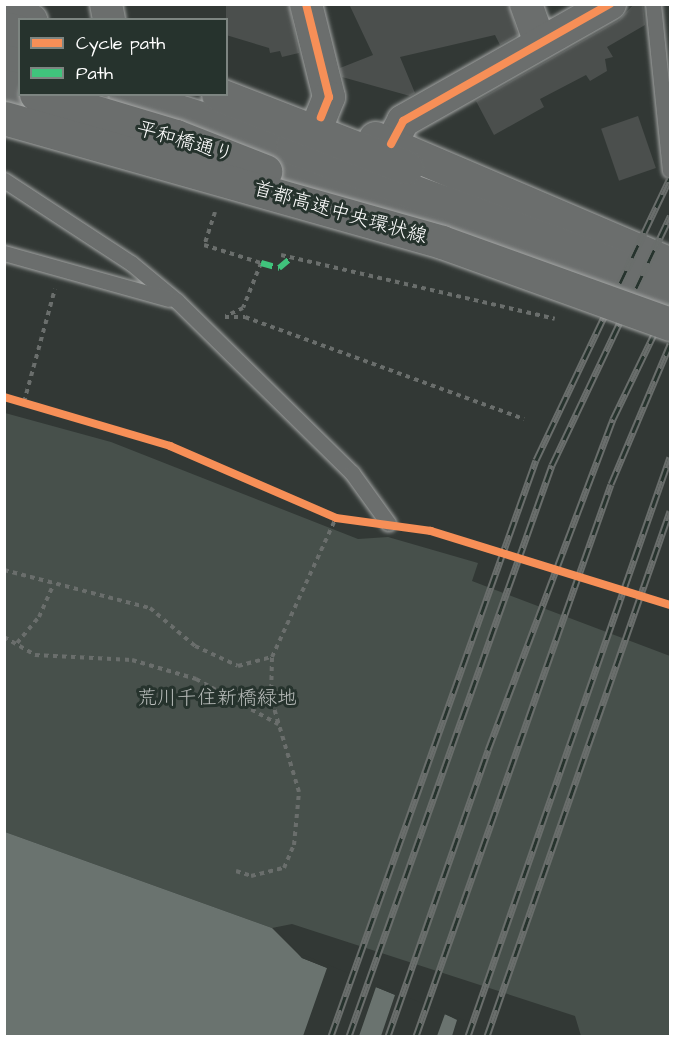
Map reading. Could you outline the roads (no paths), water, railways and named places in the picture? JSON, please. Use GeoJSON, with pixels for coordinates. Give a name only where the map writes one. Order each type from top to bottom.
{"type":"FeatureCollection","features":[{"type":"Feature","properties":{"kind":"main road"},"geometry":{"type":"LineString","coordinates":[[4,11],[24,18]]}},
{"type":"Feature","properties":{"kind":"main road"},"geometry":{"type":"LineString","coordinates":[[228,85],[391,144],[669,265]]}},
{"type":"Feature","properties":{"kind":"main road","name":"平和橋通り"},"geometry":{"type":"LineString","coordinates":[[18,96],[244,159],[670,305]]}},
{"type":"Feature","properties":{"kind":"main road"},"geometry":{"type":"LineString","coordinates":[[43,96],[176,136],[442,242]]}},
{"type":"Feature","properties":{"kind":"main road"},"geometry":{"type":"LineString","coordinates":[[131,96],[292,147],[540,234],[669,265]]}},
{"type":"Feature","properties":{"kind":"main road"},"geometry":{"type":"LineString","coordinates":[[223,96],[373,151],[540,234]]}},
{"type":"Feature","properties":{"kind":"main road","name":"首都高速中央環状線"},"geometry":{"type":"LineString","coordinates":[[4,118],[442,242],[670,324]]}},
{"type":"Feature","properties":{"kind":"street"},"geometry":{"type":"LineString","coordinates":[[306,4],[329,97],[321,117]]}},
{"type":"Feature","properties":{"kind":"street"},"geometry":{"type":"LineString","coordinates":[[526,4],[540,43]]}},
{"type":"Feature","properties":{"kind":"street"},"geometry":{"type":"LineString","coordinates":[[391,144],[403,121],[610,4]]}},
{"type":"Feature","properties":{"kind":"lane"},"geometry":{"type":"LineString","coordinates":[[653,4],[670,170]]}},
{"type":"Feature","properties":{"kind":"lane"},"geometry":{"type":"LineString","coordinates":[[4,180],[131,263],[177,301],[352,473],[388,523]]}},
{"type":"Feature","properties":{"kind":"lane"},"geometry":{"type":"LineString","coordinates":[[4,253],[177,301]]}},
{"type":"Feature","properties":{"kind":"railway"},"geometry":{"type":"LineString","coordinates":[[331,1036],[536,460],[670,178]]}},
{"type":"Feature","properties":{"kind":"railway"},"geometry":{"type":"LineString","coordinates":[[349,1036],[552,465],[670,216]]}},
{"type":"Feature","properties":{"kind":"railway"},"geometry":{"type":"LineString","coordinates":[[388,1036],[488,750],[613,419],[670,301]]}},
{"type":"Feature","properties":{"kind":"railway"},"geometry":{"type":"LineString","coordinates":[[416,1036],[611,484],[670,344]]}},
{"type":"Feature","properties":{"kind":"railway"},"geometry":{"type":"LineString","coordinates":[[468,1036],[670,457]]}},
{"type":"Feature","properties":{"kind":"railway"},"geometry":{"type":"LineString","coordinates":[[487,1036],[670,511]]}},
{"type":"Feature","properties":{"kind":"park label","name":"荒川千住新橋緑地"},"geometry":{"type":"Point","coordinates":[217,698]}}]}
